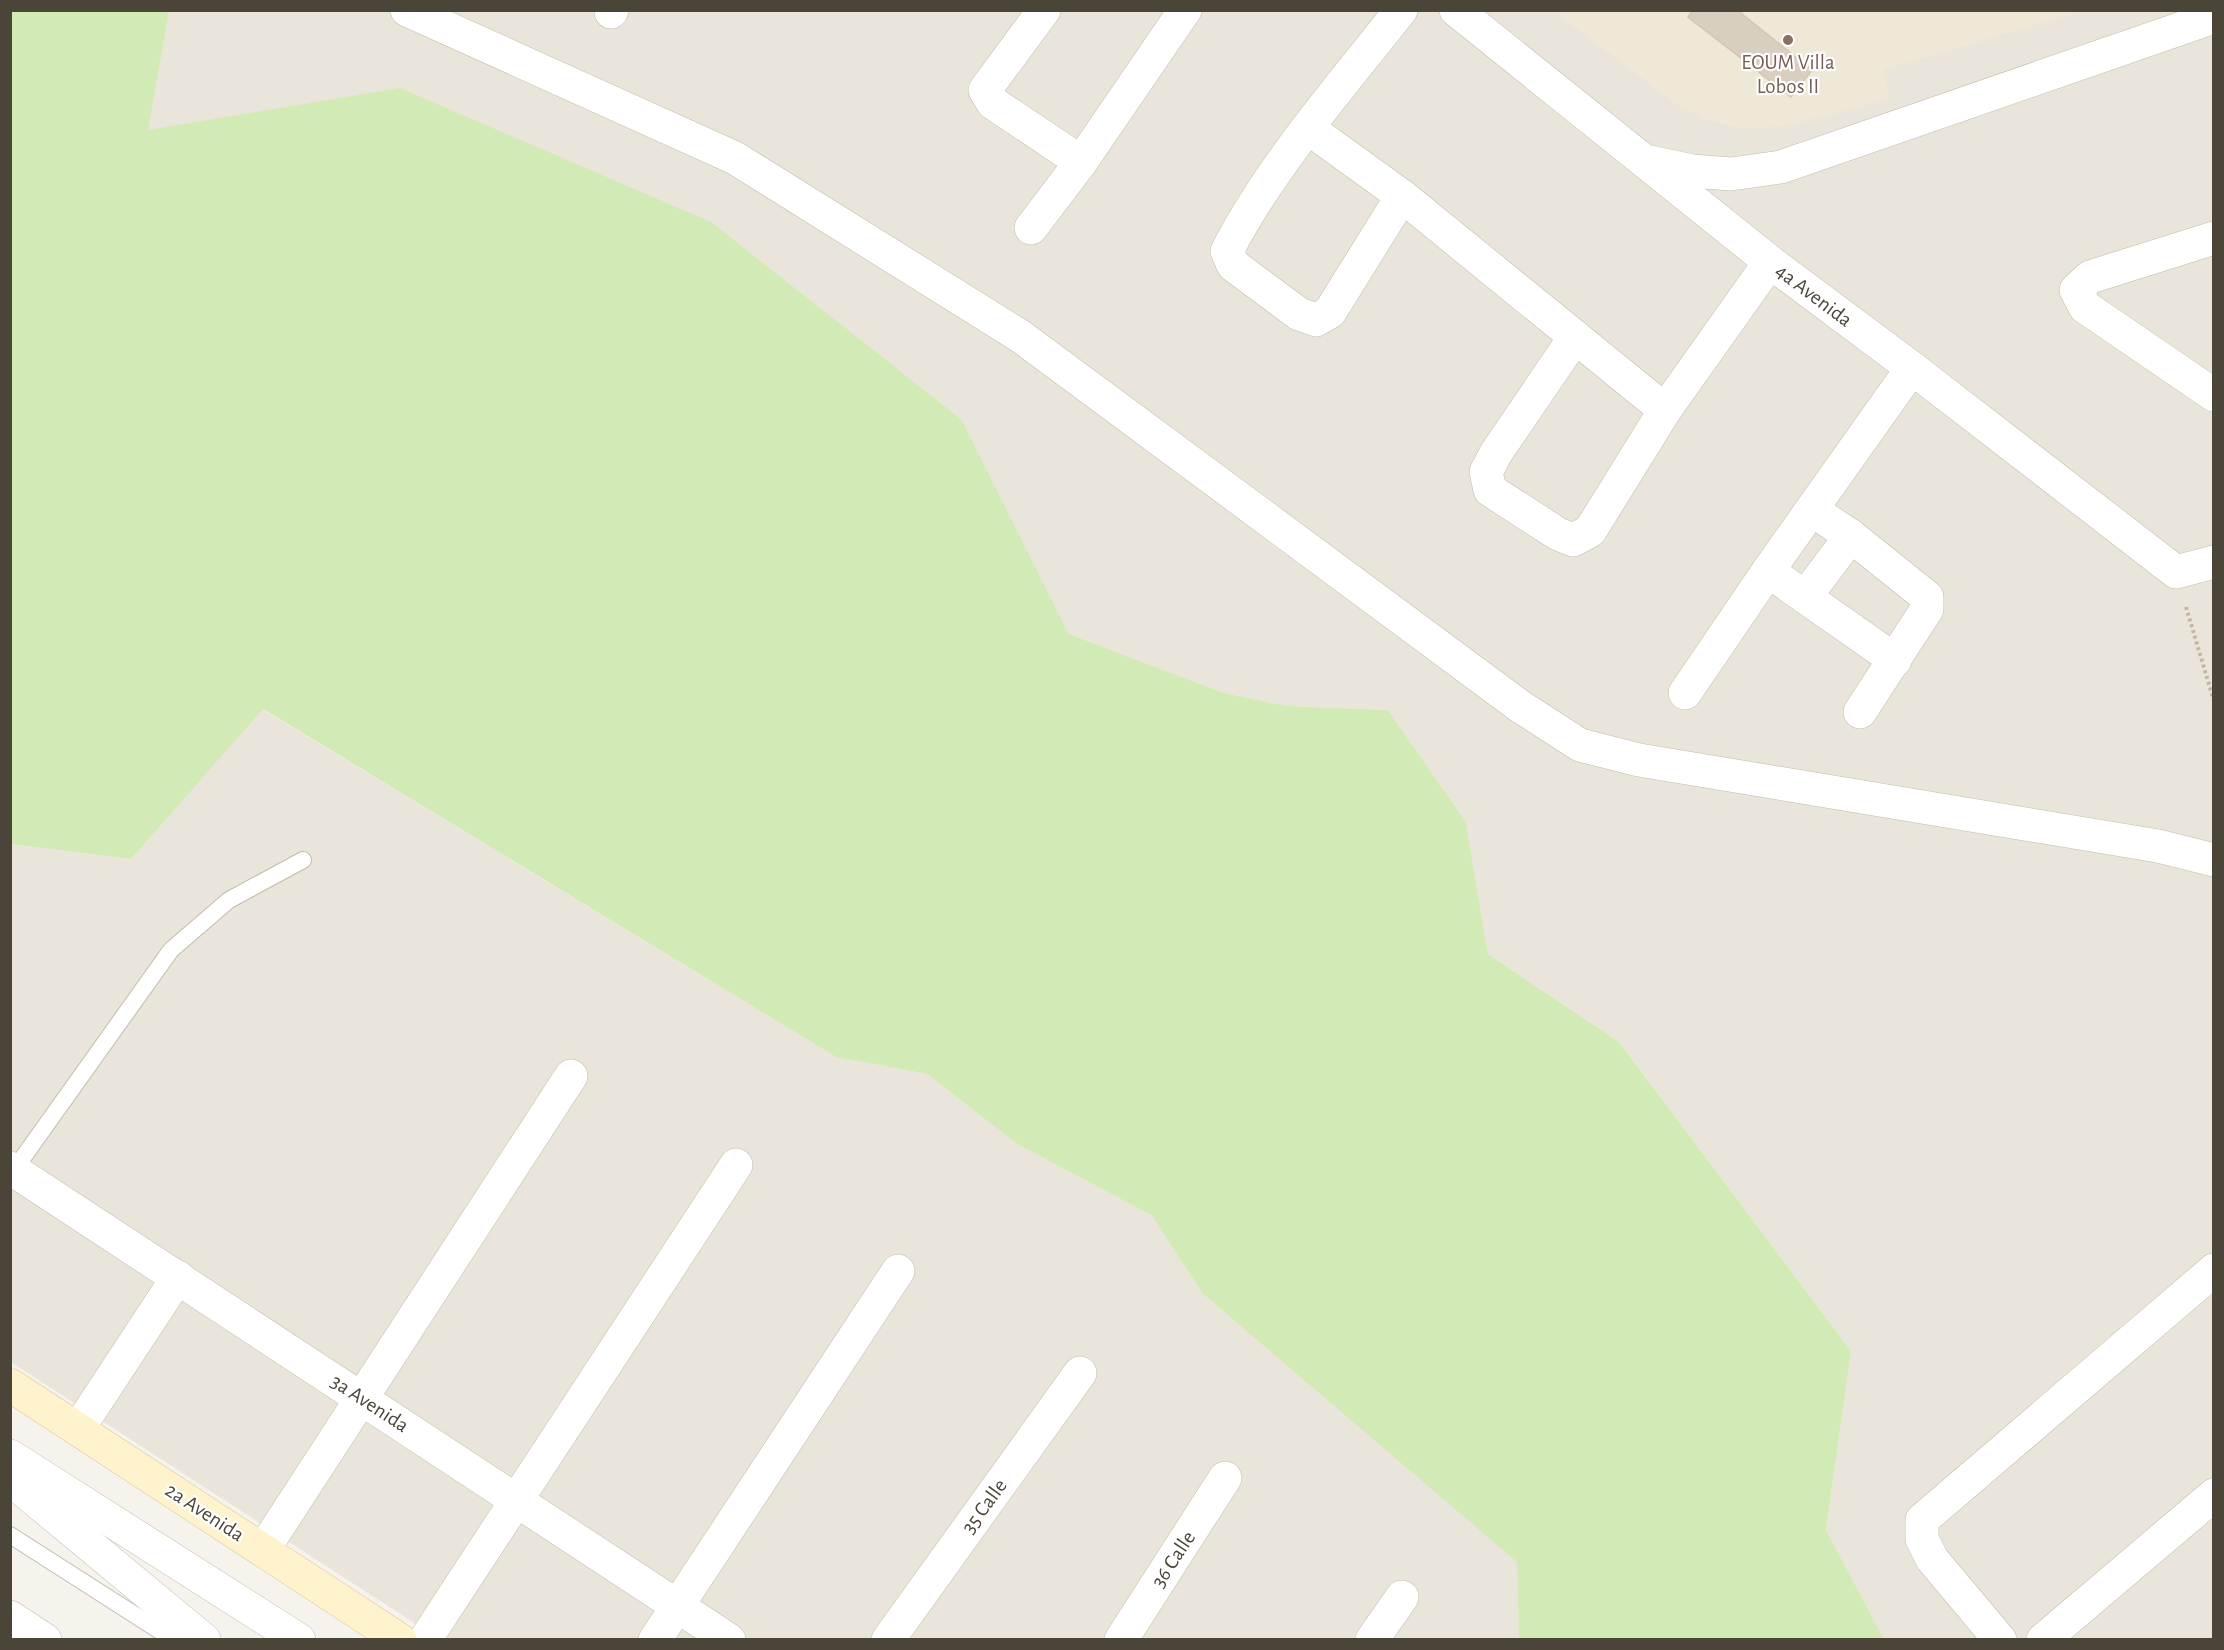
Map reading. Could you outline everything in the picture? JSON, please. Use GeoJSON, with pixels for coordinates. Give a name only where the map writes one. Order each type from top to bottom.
{"type":"FeatureCollection","features":[{"type":"Feature","properties":{"kind":"main road","name":"2a Avenida"},"geometry":{"type":"LineString","coordinates":[[10,1385],[400,1640]]}},
{"type":"Feature","properties":{"kind":"street"},"geometry":{"type":"LineString","coordinates":[[407,10],[735,158],[1010,330],[1521,707],[1580,745],[1639,760],[2158,846],[2214,860]]}},
{"type":"Feature","properties":{"kind":"street"},"geometry":{"type":"LineString","coordinates":[[1044,10],[985,90],[993,103],[1081,162]]}},
{"type":"Feature","properties":{"kind":"street"},"geometry":{"type":"LineString","coordinates":[[1401,10],[1308,128],[1237,231],[1227,251],[1233,265],[1299,314],[1316,320],[1330,312],[1402,196]]}},
{"type":"Feature","properties":{"kind":"street","name":"4a Avenida"},"geometry":{"type":"LineString","coordinates":[[1456,10],[1770,262],[1912,368],[2176,572]]}},
{"type":"Feature","properties":{"kind":"street"},"geometry":{"type":"LineString","coordinates":[[1031,228],[1081,162],[1172,16]]}},
{"type":"Feature","properties":{"kind":"street"},"geometry":{"type":"LineString","coordinates":[[1645,161],[1692,171],[1731,174],[1781,166],[2214,17]]}},
{"type":"Feature","properties":{"kind":"street"},"geometry":{"type":"LineString","coordinates":[[1308,128],[1402,196],[1665,410]]}},
{"type":"Feature","properties":{"kind":"street"},"geometry":{"type":"LineString","coordinates":[[2214,238],[2090,277],[2076,290],[2085,308],[2214,395]]}},
{"type":"Feature","properties":{"kind":"street"},"geometry":{"type":"LineString","coordinates":[[1575,337],[1496,453],[1486,472],[1490,490],[1558,534],[1573,540],[1590,531],[1665,410],[1770,262]]}},
{"type":"Feature","properties":{"kind":"street"},"geometry":{"type":"LineString","coordinates":[[1685,693],[1768,571],[1912,368]]}},
{"type":"Feature","properties":{"kind":"street"},"geometry":{"type":"LineString","coordinates":[[1812,510],[1851,536],[1928,597],[1927,609],[1860,712]]}},
{"type":"Feature","properties":{"kind":"street"},"geometry":{"type":"LineString","coordinates":[[1805,597],[1851,536]]}},
{"type":"Feature","properties":{"kind":"street"},"geometry":{"type":"LineString","coordinates":[[2176,572],[2214,562]]}},
{"type":"Feature","properties":{"kind":"street"},"geometry":{"type":"LineString","coordinates":[[1768,571],[1895,660]]}},
{"type":"Feature","properties":{"kind":"street"},"geometry":{"type":"LineString","coordinates":[[263,1550],[361,1396],[571,1077]]}},
{"type":"Feature","properties":{"kind":"street"},"geometry":{"type":"LineString","coordinates":[[425,1640],[736,1165]]}},
{"type":"Feature","properties":{"kind":"street","name":"3a Avenida"},"geometry":{"type":"LineString","coordinates":[[12,1169],[518,1499],[729,1640]]}},
{"type":"Feature","properties":{"kind":"street"},"geometry":{"type":"LineString","coordinates":[[2000,1640],[1932,1559],[1922,1539],[1922,1520],[2214,1270]]}},
{"type":"Feature","properties":{"kind":"street"},"geometry":{"type":"LineString","coordinates":[[655,1640],[898,1271]]}},
{"type":"Feature","properties":{"kind":"street"},"geometry":{"type":"LineString","coordinates":[[78,1429],[178,1277]]}},
{"type":"Feature","properties":{"kind":"street","name":"35 Calle"},"geometry":{"type":"LineString","coordinates":[[888,1640],[1080,1373]]}},
{"type":"Feature","properties":{"kind":"street"},"geometry":{"type":"LineString","coordinates":[[10,1456],[299,1640]]}},
{"type":"Feature","properties":{"kind":"street","name":"36 Calle"},"geometry":{"type":"LineString","coordinates":[[1121,1640],[1225,1478]]}},
{"type":"Feature","properties":{"kind":"street"},"geometry":{"type":"LineString","coordinates":[[10,1479],[204,1640]]}},
{"type":"Feature","properties":{"kind":"street"},"geometry":{"type":"LineString","coordinates":[[2043,1640],[2214,1495]]}},
{"type":"Feature","properties":{"kind":"street"},"geometry":{"type":"LineString","coordinates":[[1372,1640],[1402,1597]]}},
{"type":"Feature","properties":{"kind":"street"},"geometry":{"type":"LineString","coordinates":[[10,1617],[45,1640]]}},
{"type":"Feature","properties":{"kind":"lane"},"geometry":{"type":"LineString","coordinates":[[12,1169],[171,950],[229,900],[303,860]]}},
{"type":"Feature","properties":{"kind":"lane"},"geometry":{"type":"LineString","coordinates":[[10,1535],[174,1640]]}},
{"type":"Feature","properties":{"kind":"path"},"geometry":{"type":"LineString","coordinates":[[2176,572],[2214,701]]}},
{"type":"Feature","properties":{"kind":"shaded area"},"geometry":{"type":"Polygon","coordinates":[[[169,11],[2213,11],[2213,1639],[1884,1639],[1826,1530],[1851,1351],[1619,1042],[1488,954],[1466,822],[1388,710],[1287,706],[1224,693],[1069,634],[962,420],[147,130],[169,11]]]}},
{"type":"Feature","properties":{"kind":"shaded area","name":"EOUM Villa Lobos II"},"geometry":{"type":"Polygon","coordinates":[[[1554,11],[2082,11],[1883,70],[1890,99],[1785,126],[1748,129],[1711,121],[1676,104],[1554,11]]]}},
{"type":"Feature","properties":{"kind":"shaded area"},"geometry":{"type":"Polygon","coordinates":[[[262,709],[836,1057],[927,1074],[1017,1144],[1151,1215],[1203,1294],[1518,1562],[1519,1639],[439,1639],[11,1362],[10,844],[131,859],[262,709]]]}},
{"type":"Feature","properties":{"kind":"green space"},"geometry":{"type":"Polygon","coordinates":[[[11,10],[169,11],[148,130],[400,88],[711,222],[962,420],[1069,634],[1224,693],[1287,706],[1388,710],[1466,822],[1488,954],[1619,1042],[1851,1351],[1826,1530],[1884,1639],[1519,1639],[1517,1562],[1203,1294],[1151,1215],[1017,1144],[927,1074],[836,1057],[263,709],[131,859],[11,844],[11,10]]]}},
{"type":"Feature","properties":{"kind":"building"},"geometry":{"type":"Polygon","coordinates":[[[1693,10],[1737,10],[1812,70],[1791,97],[1688,17],[1693,10]]]}},
{"type":"Feature","properties":{"kind":"place","name":"EOUM Villa Lobos II"},"geometry":{"type":"Point","coordinates":[1788,40]}}]}
